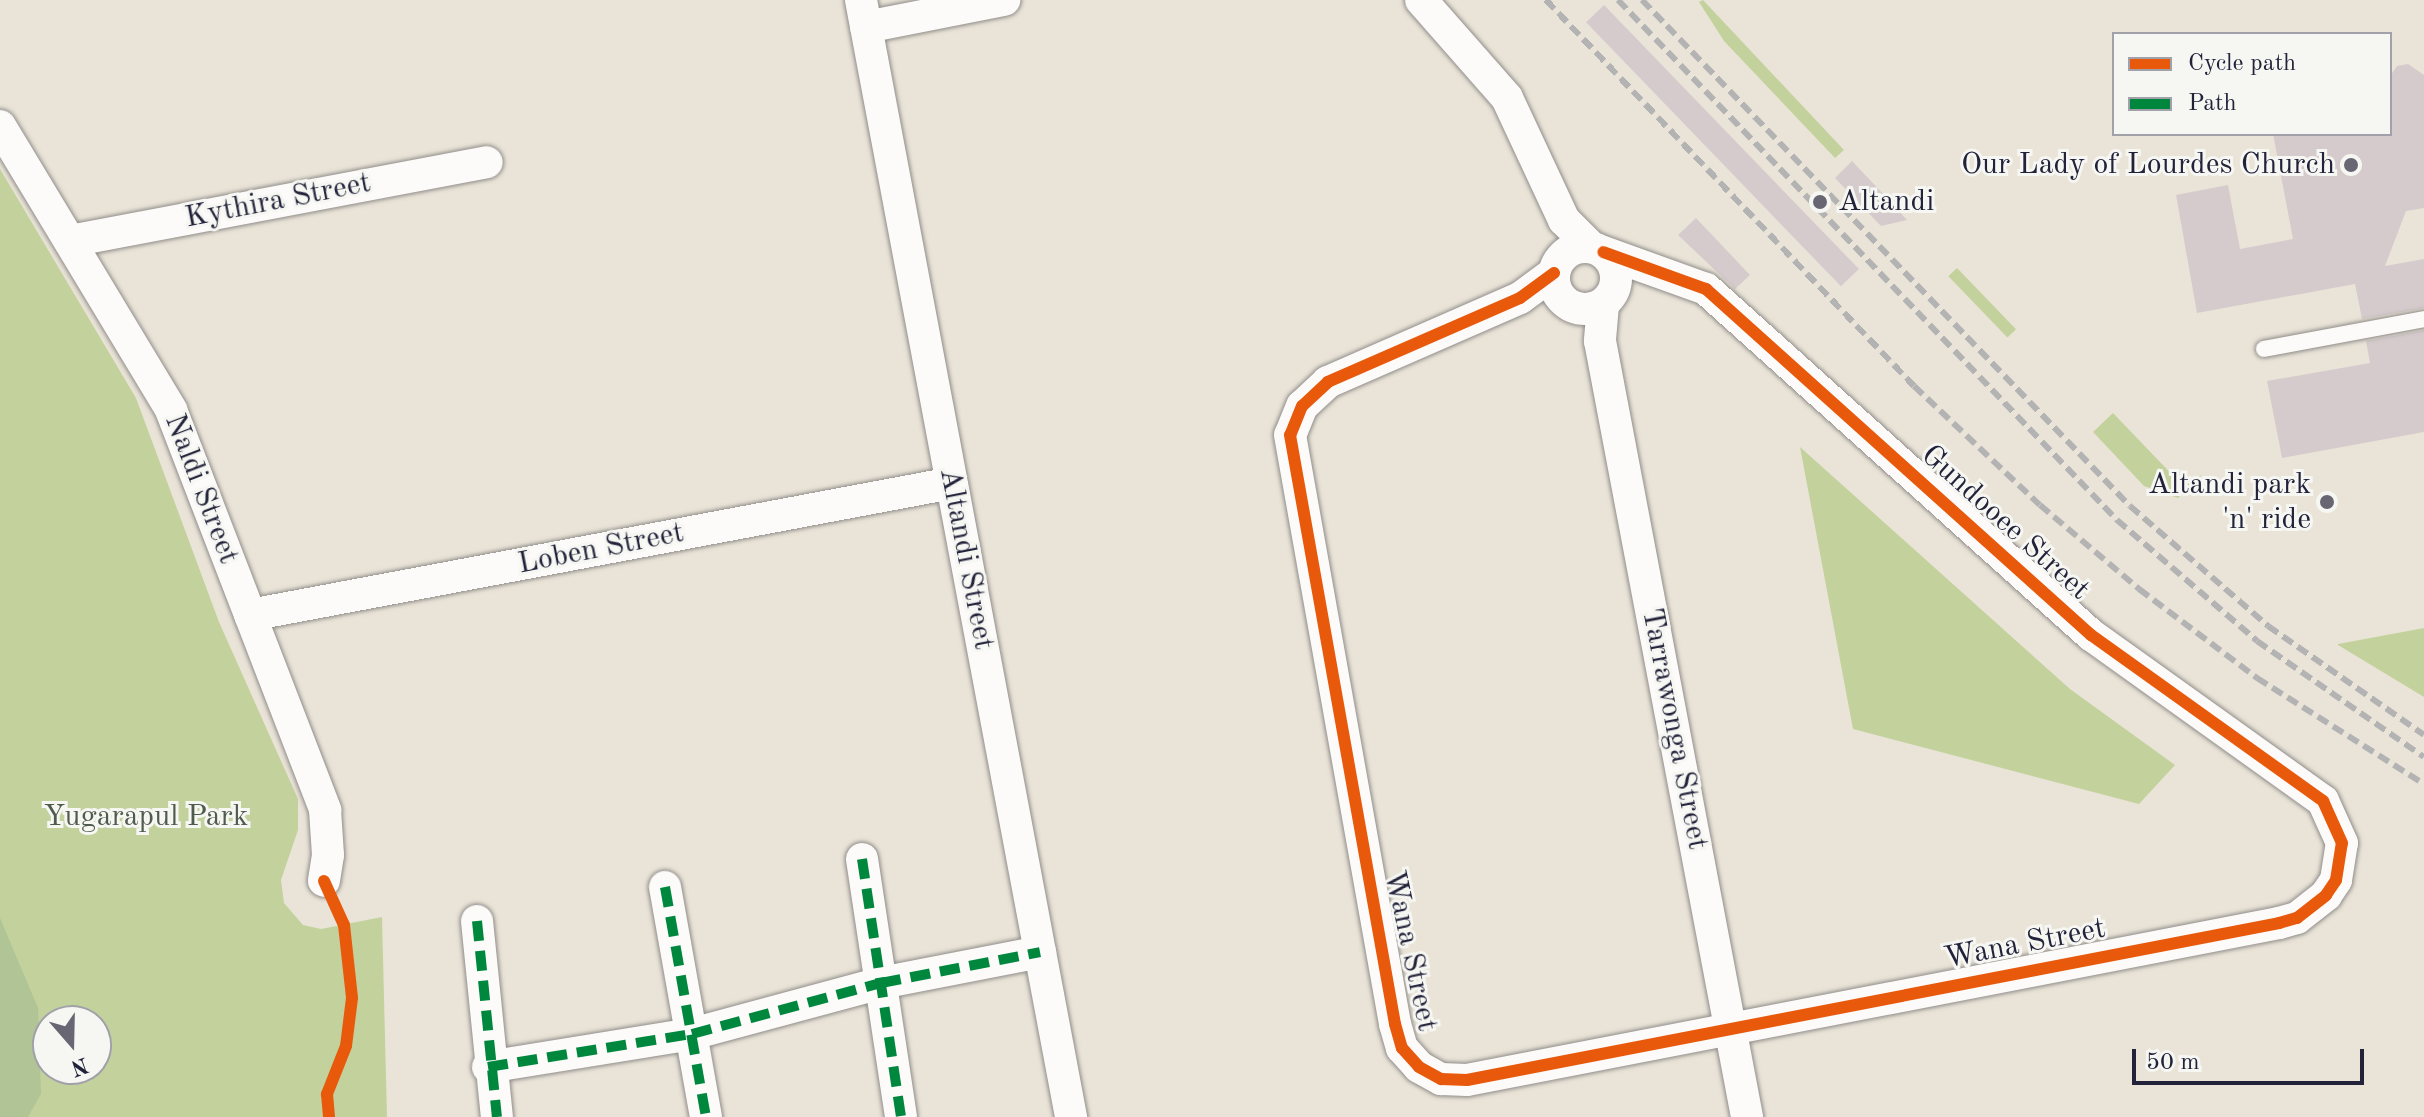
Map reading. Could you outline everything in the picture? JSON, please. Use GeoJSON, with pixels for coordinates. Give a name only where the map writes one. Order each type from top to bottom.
{"type":"FeatureCollection","features":[{"type":"Feature","properties":{"kind":"street"},"geometry":{"type":"LineString","coordinates":[[864,13],[1004,0]]}},
{"type":"Feature","properties":{"kind":"street","name":"Gundooee Street"},"geometry":{"type":"LineString","coordinates":[[1421,0],[1507,98],[1564,220],[1597,250],[1588,285],[1668,271],[1706,289],[2091,635],[2226,736],[2311,790],[2339,828],[2341,862]]}},
{"type":"Feature","properties":{"kind":"street","name":"Altandi Street"},"geometry":{"type":"LineString","coordinates":[[864,13],[1071,1117]]}},
{"type":"Feature","properties":{"kind":"street","name":"Naldi Street"},"geometry":{"type":"LineString","coordinates":[[0,126],[162,391],[325,810],[328,855],[324,881]]}},
{"type":"Feature","properties":{"kind":"street","name":"Kythira Street"},"geometry":{"type":"LineString","coordinates":[[70,241],[487,162]]}},
{"type":"Feature","properties":{"kind":"street"},"geometry":{"type":"LineString","coordinates":[[1564,220],[1588,285]]}},
{"type":"Feature","properties":{"kind":"street"},"geometry":{"type":"LineString","coordinates":[[1588,285],[1567,252],[1597,250]]}},
{"type":"Feature","properties":{"kind":"street","name":"Wana Street"},"geometry":{"type":"LineString","coordinates":[[1588,285],[1520,298],[1328,382],[1302,406],[1290,435],[1397,1036],[1419,1067],[1454,1081],[2279,923],[2319,902],[2341,862]]}},
{"type":"Feature","properties":{"kind":"street","name":"Tarrawonga Street"},"geometry":{"type":"LineString","coordinates":[[1588,285],[1747,1117]]}},
{"type":"Feature","properties":{"kind":"street","name":"Loben Street"},"geometry":{"type":"LineString","coordinates":[[250,615],[952,483]]}},
{"type":"Feature","properties":{"kind":"street"},"geometry":{"type":"LineString","coordinates":[[862,859],[901,1116]]}},
{"type":"Feature","properties":{"kind":"street"},"geometry":{"type":"LineString","coordinates":[[665,887],[706,1117]]}},
{"type":"Feature","properties":{"kind":"street"},"geometry":{"type":"LineString","coordinates":[[477,921],[488,1067],[497,1117]]}},
{"type":"Feature","properties":{"kind":"street"},"geometry":{"type":"LineString","coordinates":[[488,1067],[692,1034],[881,983],[1040,952]]}},
{"type":"Feature","properties":{"kind":"lane"},"geometry":{"type":"LineString","coordinates":[[2264,349],[2424,319]]}},
{"type":"Feature","properties":{"kind":"green space"},"geometry":{"type":"Polygon","coordinates":[[[1703,0],[1844,150],[1835,158],[1724,41],[1699,2],[1703,0]]]}},
{"type":"Feature","properties":{"kind":"green space","name":"Yugarapul Park"},"geometry":{"type":"Polygon","coordinates":[[[0,169],[136,398],[219,622],[298,799],[298,830],[281,880],[284,903],[303,925],[321,929],[382,917],[387,1117],[0,1117],[0,169]]]}},
{"type":"Feature","properties":{"kind":"green space"},"geometry":{"type":"Polygon","coordinates":[[[1957,268],[2016,329],[2007,337],[1948,276],[1957,268]]]}},
{"type":"Feature","properties":{"kind":"green space"},"geometry":{"type":"Polygon","coordinates":[[[2113,413],[2184,487],[2203,474],[2178,498],[2144,486],[2093,432],[2113,413]]]}},
{"type":"Feature","properties":{"kind":"green space"},"geometry":{"type":"Polygon","coordinates":[[[1800,447],[2070,689],[2175,765],[2139,804],[1853,729],[1800,447]]]}},
{"type":"Feature","properties":{"kind":"green space"},"geometry":{"type":"Polygon","coordinates":[[[2424,628],[2424,697],[2338,645],[2338,644],[2424,628]]]}},
{"type":"Feature","properties":{"kind":"green space"},"geometry":{"type":"Polygon","coordinates":[[[0,918],[37,1005],[32,1005],[32,1085],[41,1085],[41,1094],[28,1117],[0,1117],[0,918]]]}},
{"type":"Feature","properties":{"kind":"building"},"geometry":{"type":"Polygon","coordinates":[[[1604,5],[1859,269],[1841,286],[1586,22],[1604,5]]]}},
{"type":"Feature","properties":{"kind":"building"},"geometry":{"type":"Polygon","coordinates":[[[2408,64],[2424,75],[2424,208],[2406,211],[2385,266],[2424,259],[2424,308],[2362,319],[2355,284],[2197,313],[2176,195],[2228,185],[2240,249],[2293,239],[2273,136],[2392,136],[2392,73],[2397,66],[2408,64]]]}},
{"type":"Feature","properties":{"kind":"building"},"geometry":{"type":"Polygon","coordinates":[[[1852,161],[1907,220],[1881,226],[1835,178],[1852,161]]]}},
{"type":"Feature","properties":{"kind":"building"},"geometry":{"type":"Polygon","coordinates":[[[1696,218],[1750,275],[1735,289],[1678,235],[1696,218]]]}},
{"type":"Feature","properties":{"kind":"building"},"geometry":{"type":"Polygon","coordinates":[[[2424,330],[2424,432],[2282,458],[2267,381],[2370,363],[2366,341],[2424,330]]]}},
{"type":"Feature","properties":{"kind":"railway"},"geometry":{"type":"LineString","coordinates":[[1546,0],[1914,386],[2040,505],[2139,589],[2257,678],[2424,784]]}},
{"type":"Feature","properties":{"kind":"railway"},"geometry":{"type":"LineString","coordinates":[[1618,0],[2117,520],[2257,641],[2424,757]]}},
{"type":"Feature","properties":{"kind":"railway"},"geometry":{"type":"LineString","coordinates":[[1642,0],[2130,506],[2268,626],[2424,735]]}},
{"type":"Feature","properties":{"kind":"marked path"},"geometry":{"type":"LineString","coordinates":[[862,859],[901,1116]]}},
{"type":"Feature","properties":{"kind":"marked path"},"geometry":{"type":"LineString","coordinates":[[665,887],[706,1117]]}},
{"type":"Feature","properties":{"kind":"marked path"},"geometry":{"type":"LineString","coordinates":[[477,921],[497,1117]]}},
{"type":"Feature","properties":{"kind":"marked path"},"geometry":{"type":"LineString","coordinates":[[488,1067],[692,1034],[881,983],[1040,952]]}},
{"type":"Feature","properties":{"kind":"cycle path"},"geometry":{"type":"LineString","coordinates":[[1554,273],[1520,298],[1328,382],[1302,406],[1290,435],[1395,1024],[1402,1048],[1419,1067],[1441,1079],[1467,1080],[2279,923],[2297,918],[2326,895],[2336,880],[2342,843],[2323,801],[2091,635],[1706,289],[1603,252]]}},
{"type":"Feature","properties":{"kind":"cycle path"},"geometry":{"type":"LineString","coordinates":[[324,881],[344,925],[352,998],[346,1046],[327,1094],[329,1117]]}},
{"type":"Feature","properties":{"kind":"place","name":"Our Lady of Lourdes Church"},"geometry":{"type":"Point","coordinates":[2351,165]}},
{"type":"Feature","properties":{"kind":"place","name":"Altandi"},"geometry":{"type":"Point","coordinates":[1820,202]}},
{"type":"Feature","properties":{"kind":"place","name":"Altandi park 'n' ride"},"geometry":{"type":"Point","coordinates":[2327,502]}}]}
